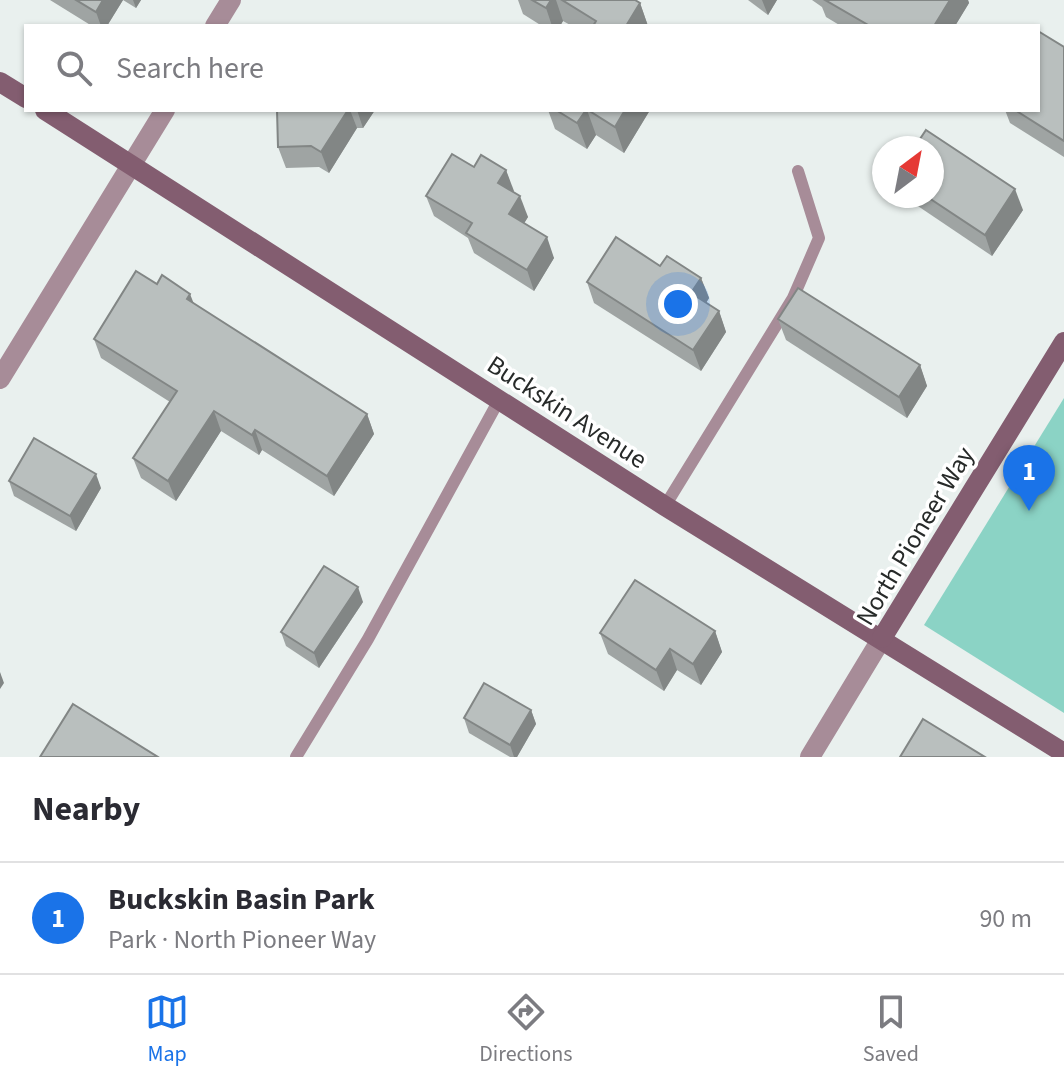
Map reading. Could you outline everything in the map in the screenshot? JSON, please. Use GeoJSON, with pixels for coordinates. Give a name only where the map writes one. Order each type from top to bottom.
{"type":"FeatureCollection","features":[{"type":"Feature","properties":{"kind":"street"},"geometry":{"type":"LineString","coordinates":[[216,24],[231,0]]}},
{"type":"Feature","properties":{"kind":"street"},"geometry":{"type":"LineString","coordinates":[[0,82],[24,97]]}},
{"type":"Feature","properties":{"kind":"street","name":"Buckskin Avenue"},"geometry":{"type":"LineString","coordinates":[[48,112],[665,506],[1064,753]]}},
{"type":"Feature","properties":{"kind":"street"},"geometry":{"type":"LineString","coordinates":[[0,379],[164,112]]}},
{"type":"Feature","properties":{"kind":"street","name":"North Pioneer Way"},"geometry":{"type":"LineString","coordinates":[[810,757],[1064,342]]}},
{"type":"Feature","properties":{"kind":"lane"},"geometry":{"type":"LineString","coordinates":[[665,506],[793,298],[819,238],[798,171]]}},
{"type":"Feature","properties":{"kind":"lane"},"geometry":{"type":"LineString","coordinates":[[296,757],[368,639],[499,400]]}},
{"type":"Feature","properties":{"kind":"green space"},"geometry":{"type":"Polygon","coordinates":[[[1064,398],[1064,713],[924,625],[1064,398]]]}},
{"type":"Feature","properties":{"kind":"building"},"geometry":{"type":"Polygon","coordinates":[[[76,0],[103,0],[96,12],[76,0]]]}},
{"type":"Feature","properties":{"kind":"building"},"geometry":{"type":"Polygon","coordinates":[[[532,0],[551,0],[546,8],[532,0]]]}},
{"type":"Feature","properties":{"kind":"building"},"geometry":{"type":"Polygon","coordinates":[[[562,0],[635,0],[640,3],[627,24],[594,24],[596,21],[562,0]]]}},
{"type":"Feature","properties":{"kind":"building"},"geometry":{"type":"Polygon","coordinates":[[[825,0],[950,0],[935,24],[867,24],[825,0]]]}},
{"type":"Feature","properties":{"kind":"building"},"geometry":{"type":"Polygon","coordinates":[[[1040,32],[1064,47],[1064,141],[1018,112],[1040,112],[1040,32]]]}},
{"type":"Feature","properties":{"kind":"building"},"geometry":{"type":"Polygon","coordinates":[[[277,112],[347,112],[321,152],[311,146],[278,147],[277,112]]]}},
{"type":"Feature","properties":{"kind":"building"},"geometry":{"type":"Polygon","coordinates":[[[559,112],[585,112],[577,123],[559,112]]]}},
{"type":"Feature","properties":{"kind":"building"},"geometry":{"type":"Polygon","coordinates":[[[591,112],[624,112],[615,127],[591,112]]]}},
{"type":"Feature","properties":{"kind":"building"},"geometry":{"type":"Polygon","coordinates":[[[944,142],[1015,189],[985,235],[944,208],[944,142]]]}},
{"type":"Feature","properties":{"kind":"building"},"geometry":{"type":"Polygon","coordinates":[[[452,154],[474,167],[481,155],[506,170],[498,183],[520,196],[509,214],[547,237],[527,270],[466,233],[472,223],[426,196],[452,154]]]}},
{"type":"Feature","properties":{"kind":"building"},"geometry":{"type":"Polygon","coordinates":[[[616,237],[660,266],[667,256],[701,278],[691,293],[719,311],[693,350],[587,282],[616,237]]]}},
{"type":"Feature","properties":{"kind":"building"},"geometry":{"type":"Polygon","coordinates":[[[136,271],[157,284],[162,275],[190,294],[187,299],[367,414],[327,476],[255,430],[252,435],[214,411],[168,481],[133,458],[177,391],[94,339],[136,271]]]}},
{"type":"Feature","properties":{"kind":"building"},"geometry":{"type":"Polygon","coordinates":[[[798,288],[920,365],[899,397],[778,319],[798,288]]]}},
{"type":"Feature","properties":{"kind":"building"},"geometry":{"type":"Polygon","coordinates":[[[34,438],[96,474],[70,516],[9,481],[34,438]]]}},
{"type":"Feature","properties":{"kind":"building"},"geometry":{"type":"Polygon","coordinates":[[[324,566],[358,587],[314,653],[281,632],[324,566]]]}},
{"type":"Feature","properties":{"kind":"building"},"geometry":{"type":"Polygon","coordinates":[[[635,580],[715,631],[693,664],[670,649],[656,670],[600,633],[635,580]]]}},
{"type":"Feature","properties":{"kind":"building"},"geometry":{"type":"Polygon","coordinates":[[[484,683],[531,710],[510,745],[464,718],[484,683]]]}},
{"type":"Feature","properties":{"kind":"building"},"geometry":{"type":"Polygon","coordinates":[[[73,704],[158,757],[40,757],[73,704]]]}},
{"type":"Feature","properties":{"kind":"building"},"geometry":{"type":"Polygon","coordinates":[[[923,719],[985,757],[900,757],[923,719]]]}},
{"type":"Feature","properties":{"kind":"place","name":"Buckskin Basin Park"},"geometry":{"type":"Point","coordinates":[1029,511]}}]}
